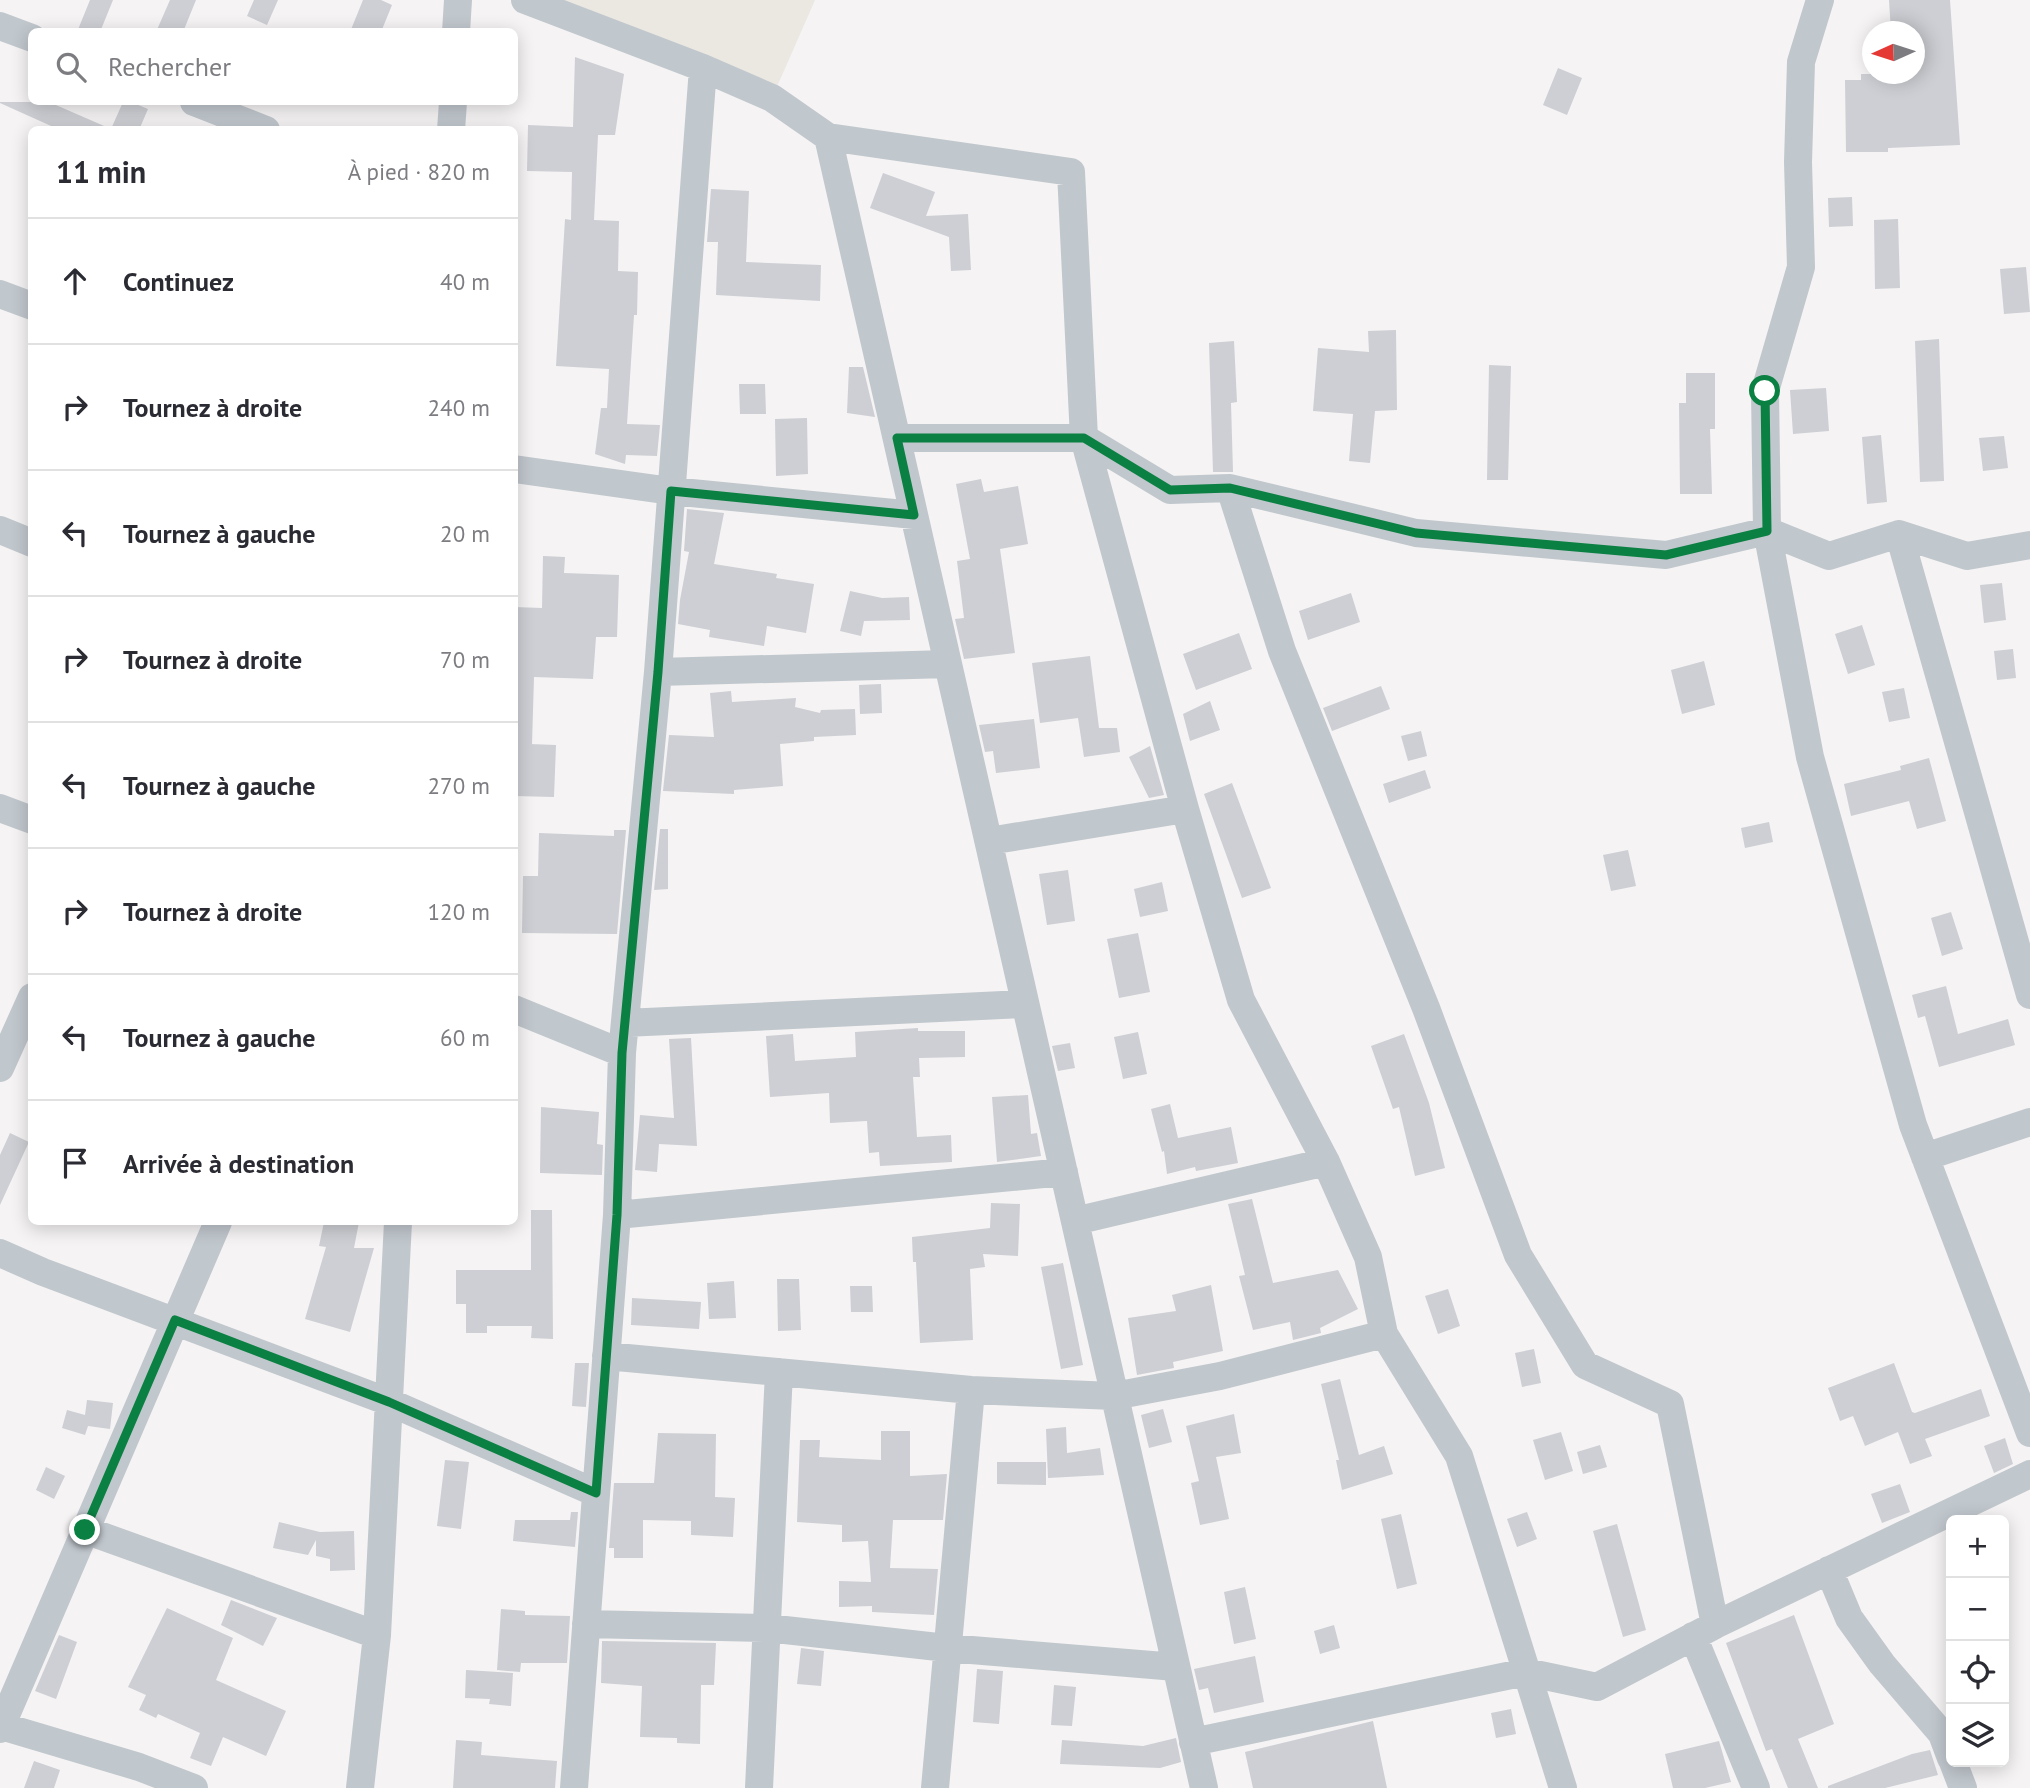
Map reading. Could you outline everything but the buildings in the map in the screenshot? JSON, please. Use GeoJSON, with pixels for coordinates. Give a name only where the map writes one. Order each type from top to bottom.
{"type":"FeatureCollection","features":[{"type":"Feature","properties":{"kind":"street"},"geometry":{"type":"LineString","coordinates":[[456,28],[458,0]]}},
{"type":"Feature","properties":{"kind":"street"},"geometry":{"type":"LineString","coordinates":[[524,0],[703,68],[772,98],[828,137],[1070,172],[1084,438],[1185,810],[1241,1000],[1326,1162],[1368,1257],[1384,1334],[1459,1455],[1563,1788]]}},
{"type":"Feature","properties":{"kind":"street"},"geometry":{"type":"LineString","coordinates":[[1820,0],[1801,62],[1798,162],[1801,267],[1765,391],[1767,531],[1810,757],[1913,1125],[2030,1433]]}},
{"type":"Feature","properties":{"kind":"street"},"geometry":{"type":"LineString","coordinates":[[0,26],[28,36]]}},
{"type":"Feature","properties":{"kind":"street"},"geometry":{"type":"LineString","coordinates":[[574,1788],[617,1215],[622,1053],[658,672],[703,68]]}},
{"type":"Feature","properties":{"kind":"street"},"geometry":{"type":"LineString","coordinates":[[202,105],[256,126]]}},
{"type":"Feature","properties":{"kind":"street"},"geometry":{"type":"LineString","coordinates":[[452,126],[453,105]]}},
{"type":"Feature","properties":{"kind":"street"},"geometry":{"type":"LineString","coordinates":[[828,137],[1204,1788]]}},
{"type":"Feature","properties":{"kind":"street"},"geometry":{"type":"LineString","coordinates":[[0,295],[28,305]]}},
{"type":"Feature","properties":{"kind":"street"},"geometry":{"type":"LineString","coordinates":[[897,438],[1084,438],[1170,490],[1230,488],[1416,533],[1666,555],[1767,531],[1829,556],[1899,534],[1967,556],[2030,545]]}},
{"type":"Feature","properties":{"kind":"street"},"geometry":{"type":"LineString","coordinates":[[518,470],[671,491],[914,515]]}},
{"type":"Feature","properties":{"kind":"street"},"geometry":{"type":"LineString","coordinates":[[1230,488],[1282,650],[1426,1008],[1518,1255],[1584,1365],[1670,1404],[1704,1630],[1756,1788]]}},
{"type":"Feature","properties":{"kind":"street"},"geometry":{"type":"LineString","coordinates":[[0,530],[28,541]]}},
{"type":"Feature","properties":{"kind":"street"},"geometry":{"type":"LineString","coordinates":[[1899,534],[2023,945],[2030,995]]}},
{"type":"Feature","properties":{"kind":"street"},"geometry":{"type":"LineString","coordinates":[[658,672],[948,664]]}},
{"type":"Feature","properties":{"kind":"street"},"geometry":{"type":"LineString","coordinates":[[0,808],[28,818]]}},
{"type":"Feature","properties":{"kind":"street"},"geometry":{"type":"LineString","coordinates":[[989,841],[1185,810]]}},
{"type":"Feature","properties":{"kind":"street"},"geometry":{"type":"LineString","coordinates":[[625,1023],[1025,1004]]}},
{"type":"Feature","properties":{"kind":"street"},"geometry":{"type":"LineString","coordinates":[[0,1068],[28,1005]]}},
{"type":"Feature","properties":{"kind":"street"},"geometry":{"type":"LineString","coordinates":[[518,1011],[622,1053]]}},
{"type":"Feature","properties":{"kind":"street"},"geometry":{"type":"LineString","coordinates":[[1925,1157],[2030,1122]]}},
{"type":"Feature","properties":{"kind":"street"},"geometry":{"type":"LineString","coordinates":[[1075,1222],[1326,1162]]}},
{"type":"Feature","properties":{"kind":"street"},"geometry":{"type":"LineString","coordinates":[[617,1215],[1064,1172]]}},
{"type":"Feature","properties":{"kind":"street"},"geometry":{"type":"LineString","coordinates":[[194,1788],[139,1767],[1,1728],[217,1225]]}},
{"type":"Feature","properties":{"kind":"street"},"geometry":{"type":"LineString","coordinates":[[360,1788],[377,1634],[398,1225]]}},
{"type":"Feature","properties":{"kind":"street"},"geometry":{"type":"LineString","coordinates":[[0,1253],[43,1272],[389,1402],[596,1493]]}},
{"type":"Feature","properties":{"kind":"street"},"geometry":{"type":"LineString","coordinates":[[606,1356],[971,1390],[1114,1396],[1220,1376],[1384,1334]]}},
{"type":"Feature","properties":{"kind":"street"},"geometry":{"type":"LineString","coordinates":[[759,1788],[779,1372]]}},
{"type":"Feature","properties":{"kind":"street"},"geometry":{"type":"LineString","coordinates":[[935,1788],[971,1390]]}},
{"type":"Feature","properties":{"kind":"street"},"geometry":{"type":"LineString","coordinates":[[1193,1742],[1525,1672],[1597,1687],[1704,1630],[2030,1474]]}},
{"type":"Feature","properties":{"kind":"street"},"geometry":{"type":"LineString","coordinates":[[85,1530],[377,1634]]}},
{"type":"Feature","properties":{"kind":"street"},"geometry":{"type":"LineString","coordinates":[[1829,1570],[1849,1618],[1882,1664],[1942,1734],[1946,1744]]}},
{"type":"Feature","properties":{"kind":"street"},"geometry":{"type":"LineString","coordinates":[[586,1624],[767,1628],[947,1648],[1176,1667]]}},
{"type":"Feature","properties":{"kind":"street"},"geometry":{"type":"LineString","coordinates":[[1955,1767],[1963,1788]]}},
{"type":"Feature","properties":{"kind":"shaded area"},"geometry":{"type":"Polygon","coordinates":[[[525,0],[815,0],[772,98],[525,0]]]}},
{"type":"Feature","properties":{"kind":"route"},"geometry":{"type":"LineString","coordinates":[[85,1530],[175,1320],[389,1402],[596,1493],[617,1215],[622,1053],[658,672],[671,491],[914,515],[897,438],[1084,438],[1170,490],[1230,488],[1416,533],[1666,555],[1767,531],[1765,391]]}}]}
